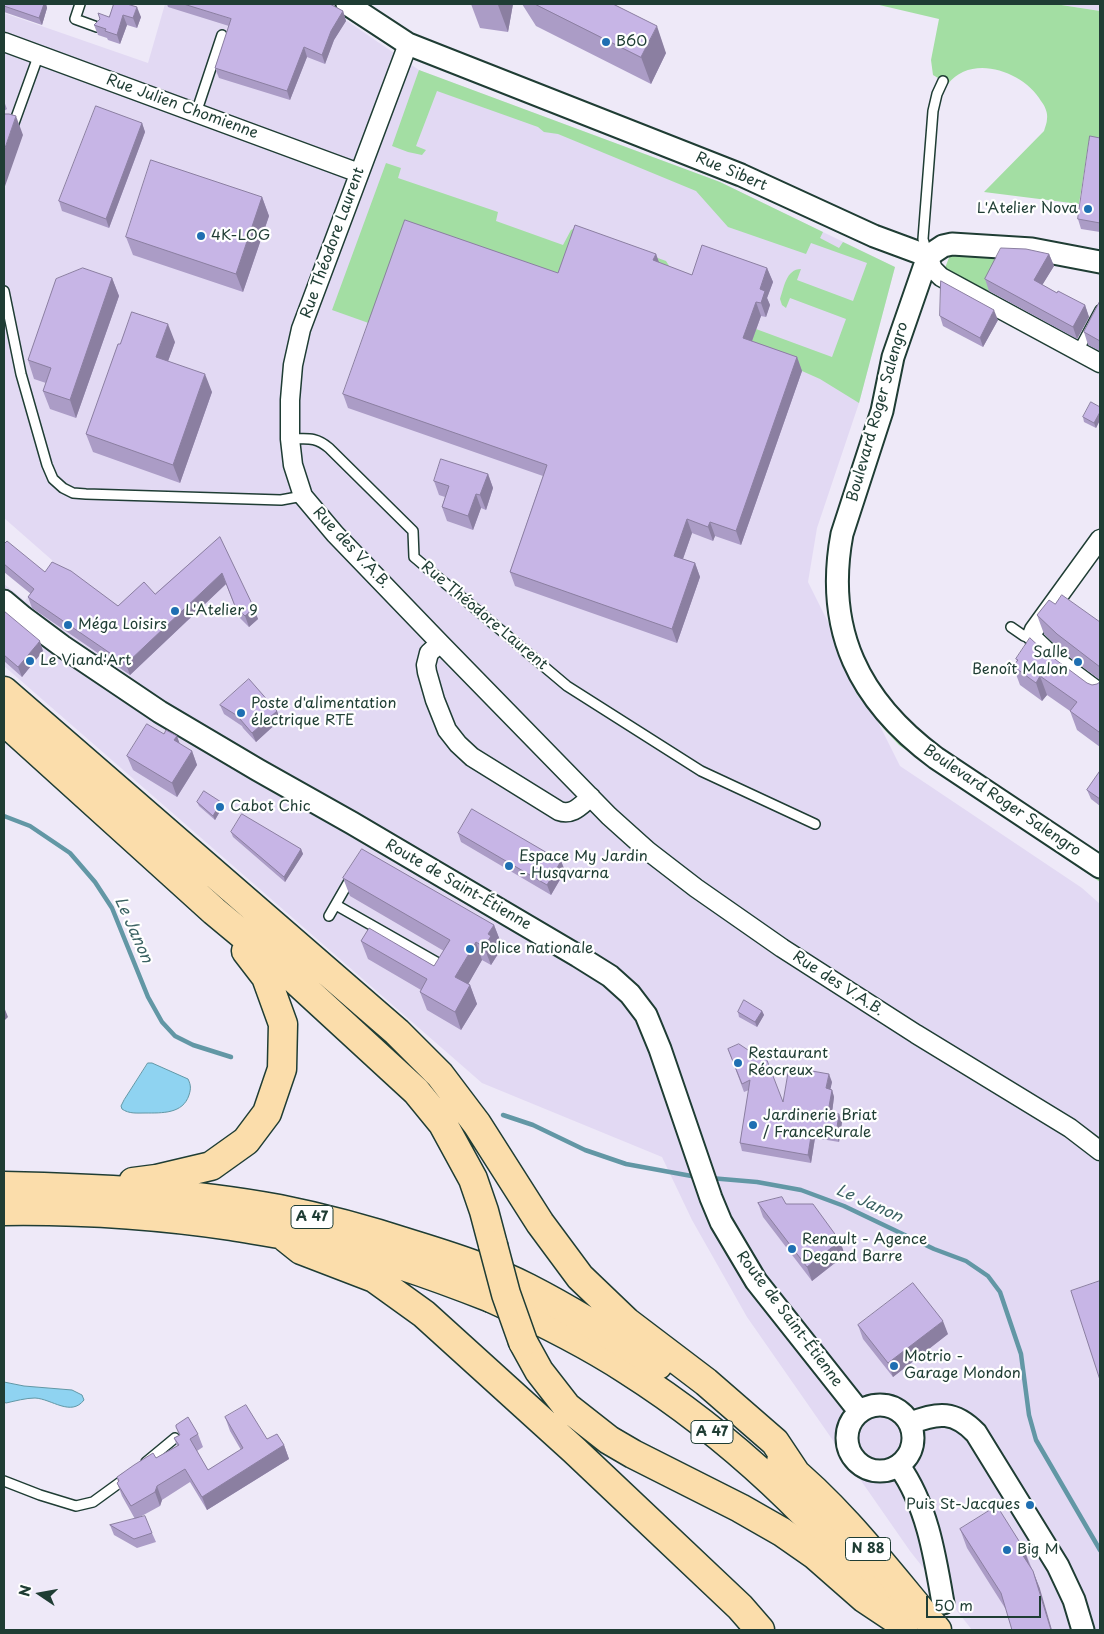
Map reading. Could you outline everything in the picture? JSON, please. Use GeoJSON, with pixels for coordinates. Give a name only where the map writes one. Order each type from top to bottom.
{"type":"FeatureCollection","features":[{"type":"Feature","properties":{"kind":"highway","name":"N 88"},"geometry":{"type":"LineString","coordinates":[[4,691],[398,1032],[440,1075],[477,1124],[540,1223],[580,1277],[628,1322],[706,1382],[774,1442],[795,1472],[843,1518],[937,1630]]}},
{"type":"Feature","properties":{"kind":"highway"},"geometry":{"type":"LineString","coordinates":[[4,720],[214,911],[279,964],[386,1062],[416,1091],[444,1124],[473,1179],[484,1211],[506,1294],[524,1342],[539,1371],[567,1406],[609,1440],[782,1532],[815,1555],[864,1598],[899,1624]]}},
{"type":"Feature","properties":{"kind":"highway"},"geometry":{"type":"LineString","coordinates":[[88,1188],[156,1180],[212,1166],[246,1142],[267,1113],[282,1069],[283,1024],[266,977],[214,911]]}},
{"type":"Feature","properties":{"kind":"highway","name":"A 47"},"geometry":{"type":"LineString","coordinates":[[4,1186],[88,1188],[204,1199],[279,1209],[371,1231],[453,1257],[527,1288],[590,1323],[676,1376],[795,1472]]}},
{"type":"Feature","properties":{"kind":"highway","name":"A 47"},"geometry":{"type":"LineString","coordinates":[[4,1211],[86,1213],[167,1218],[281,1234],[372,1256],[449,1281],[491,1298],[569,1336],[627,1370],[670,1399],[709,1429],[755,1467],[829,1539],[899,1624]]}},
{"type":"Feature","properties":{"kind":"highway"},"geometry":{"type":"LineString","coordinates":[[281,1234],[301,1250],[374,1278],[424,1314],[574,1450],[740,1607],[760,1630]]}},
{"type":"Feature","properties":{"kind":"street","name":"Rue Sibert"},"geometry":{"type":"LineString","coordinates":[[359,7],[408,44],[740,175],[874,236],[928,256]]}},
{"type":"Feature","properties":{"kind":"street","name":"Rue Julien Chomienne"},"geometry":{"type":"LineString","coordinates":[[4,42],[359,173]]}},
{"type":"Feature","properties":{"kind":"street","name":"Rue Théodore Laurent"},"geometry":{"type":"LineString","coordinates":[[290,438],[290,400],[293,365],[301,329],[408,44]]}},
{"type":"Feature","properties":{"kind":"street"},"geometry":{"type":"LineString","coordinates":[[1100,262],[1032,249],[952,244],[944,246],[928,256],[932,269],[941,277],[1100,363]]}},
{"type":"Feature","properties":{"kind":"street","name":"Boulevard Roger Salengro"},"geometry":{"type":"LineString","coordinates":[[928,256],[893,357],[879,420],[842,534],[838,552],[838,604],[848,647],[855,665],[881,708],[914,742],[1100,867]]}},
{"type":"Feature","properties":{"kind":"street","name":"Rue des V.A.B."},"geometry":{"type":"LineString","coordinates":[[290,438],[293,465],[303,496],[335,534],[591,798],[648,851],[696,888],[782,948],[1070,1128],[1100,1151]]}},
{"type":"Feature","properties":{"kind":"street"},"geometry":{"type":"LineString","coordinates":[[1100,540],[1032,635],[1034,640],[1057,661],[1100,693]]}},
{"type":"Feature","properties":{"kind":"street","name":"Route de Saint-Étienne"},"geometry":{"type":"LineString","coordinates":[[4,602],[62,646],[160,712],[372,839],[578,956],[610,976],[630,994],[646,1016],[660,1049],[710,1198],[721,1222],[756,1281],[859,1411]]}},
{"type":"Feature","properties":{"kind":"street"},"geometry":{"type":"LineString","coordinates":[[440,643],[429,653],[427,672],[435,700],[447,730],[458,744],[472,757],[560,811],[572,812],[591,798]]}},
{"type":"Feature","properties":{"kind":"street"},"geometry":{"type":"LineString","coordinates":[[873,1405],[888,1405],[901,1412],[911,1423],[914,1432],[914,1442],[911,1452],[906,1460],[888,1471],[877,1472],[866,1469],[856,1462],[850,1453],[847,1442],[848,1430],[852,1420],[859,1411],[873,1405]]}},
{"type":"Feature","properties":{"kind":"street"},"geometry":{"type":"LineString","coordinates":[[911,1423],[924,1418],[948,1416],[962,1420],[976,1433],[1058,1566],[1074,1600],[1083,1630]]}},
{"type":"Feature","properties":{"kind":"street"},"geometry":{"type":"LineString","coordinates":[[898,1466],[910,1485],[930,1535],[943,1603]]}},
{"type":"Feature","properties":{"kind":"lane"},"geometry":{"type":"LineString","coordinates":[[80,4],[75,19],[97,27]]}},
{"type":"Feature","properties":{"kind":"lane"},"geometry":{"type":"LineString","coordinates":[[196,112],[222,35]]}},
{"type":"Feature","properties":{"kind":"lane"},"geometry":{"type":"LineString","coordinates":[[13,127],[39,54]]}},
{"type":"Feature","properties":{"kind":"lane"},"geometry":{"type":"LineString","coordinates":[[928,256],[923,232],[932,121],[937,94],[943,81]]}},
{"type":"Feature","properties":{"kind":"lane"},"geometry":{"type":"LineString","coordinates":[[4,291],[20,374],[37,435],[53,478],[63,488],[73,493],[86,494],[281,500],[303,496]]}},
{"type":"Feature","properties":{"kind":"lane"},"geometry":{"type":"LineString","coordinates":[[1078,351],[1100,310]]}},
{"type":"Feature","properties":{"kind":"lane","name":"Rue Théodore Laurent"},"geometry":{"type":"LineString","coordinates":[[290,438],[315,439],[321,441],[329,448],[413,530],[414,557],[567,686],[701,771],[815,824]]}},
{"type":"Feature","properties":{"kind":"lane"},"geometry":{"type":"LineString","coordinates":[[1011,627],[1034,640]]}},
{"type":"Feature","properties":{"kind":"lane"},"geometry":{"type":"LineString","coordinates":[[329,916],[356,868]]}},
{"type":"Feature","properties":{"kind":"lane"},"geometry":{"type":"LineString","coordinates":[[336,905],[438,963]]}},
{"type":"Feature","properties":{"kind":"lane"},"geometry":{"type":"LineString","coordinates":[[4,1481],[76,1506],[93,1502],[136,1471],[175,1438]]}},
{"type":"Feature","properties":{"kind":"shaded area"},"geometry":{"type":"Polygon","coordinates":[[[165,4],[322,4],[419,70],[720,182],[895,267],[859,403],[817,528],[808,582],[900,766],[1082,888],[1100,904],[1100,1630],[972,1630],[910,1551],[747,1317],[692,1220],[662,1157],[482,1083],[4,666],[4,584],[25,601],[53,561],[4,518],[4,13],[148,63],[165,4]]]}},
{"type":"Feature","properties":{"kind":"shaded area"},"geometry":{"type":"Polygon","coordinates":[[[1056,4],[1100,4],[1100,11],[1056,4]]]}},
{"type":"Feature","properties":{"kind":"green space"},"geometry":{"type":"Polygon","coordinates":[[[875,4],[1055,4],[1100,11],[1100,143],[1089,141],[1079,204],[984,192],[1044,131],[1047,122],[1047,112],[1044,105],[1023,82],[997,70],[983,68],[970,70],[958,75],[948,84],[933,75],[931,60],[939,19],[875,4]]]}},
{"type":"Feature","properties":{"kind":"green space"},"geometry":{"type":"Polygon","coordinates":[[[419,70],[720,182],[823,232],[820,238],[839,248],[843,242],[895,267],[859,403],[820,379],[802,371],[683,329],[756,329],[832,357],[846,319],[790,298],[786,308],[782,305],[780,299],[784,285],[792,272],[801,269],[797,280],[853,301],[867,263],[811,243],[806,254],[728,227],[696,191],[558,134],[544,132],[538,127],[437,91],[416,146],[426,150],[422,155],[392,146],[419,70]]]}},
{"type":"Feature","properties":{"kind":"green space"},"geometry":{"type":"Polygon","coordinates":[[[386,163],[401,168],[398,178],[498,212],[496,221],[563,245],[571,230],[575,228],[666,261],[680,283],[568,274],[377,326],[332,310],[386,163]]]}},
{"type":"Feature","properties":{"kind":"green space"},"geometry":{"type":"Polygon","coordinates":[[[950,255],[1006,259],[989,292],[945,268],[950,255]]]}},
{"type":"Feature","properties":{"kind":"green space"},"geometry":{"type":"Polygon","coordinates":[[[869,418],[837,526],[862,693],[1100,876],[1100,882],[899,745],[883,728],[857,694],[843,666],[833,638],[827,604],[826,569],[835,518],[869,418]]]}},
{"type":"Feature","properties":{"kind":"water"},"geometry":{"type":"Polygon","coordinates":[[[148,1063],[188,1079],[190,1091],[182,1106],[171,1111],[158,1113],[133,1113],[122,1109],[121,1106],[124,1100],[148,1063]]]}},
{"type":"Feature","properties":{"kind":"water"},"geometry":{"type":"Polygon","coordinates":[[[4,1382],[24,1386],[72,1390],[82,1395],[84,1400],[79,1405],[73,1407],[61,1406],[35,1398],[6,1403],[4,1402],[4,1382]]]}},
{"type":"Feature","properties":{"kind":"building"},"geometry":{"type":"Polygon","coordinates":[[[4,4],[44,4],[39,18],[4,6],[4,4]]]}},
{"type":"Feature","properties":{"kind":"building"},"geometry":{"type":"Polygon","coordinates":[[[114,4],[127,4],[137,7],[133,18],[123,15],[117,35],[94,25],[100,19],[98,13],[109,17],[114,4]]]}},
{"type":"Feature","properties":{"kind":"building"},"geometry":{"type":"Polygon","coordinates":[[[184,4],[330,4],[343,11],[331,31],[322,55],[304,47],[287,91],[215,68],[231,19],[184,4]]]}},
{"type":"Feature","properties":{"kind":"building"},"geometry":{"type":"Polygon","coordinates":[[[535,4],[613,4],[657,26],[641,57],[535,4]]]}},
{"type":"Feature","properties":{"kind":"building"},"geometry":{"type":"Polygon","coordinates":[[[96,106],[142,123],[106,219],[59,201],[96,106]]]}},
{"type":"Feature","properties":{"kind":"building"},"geometry":{"type":"Polygon","coordinates":[[[4,114],[16,116],[4,151],[4,114]]]}},
{"type":"Feature","properties":{"kind":"building"},"geometry":{"type":"Polygon","coordinates":[[[1090,136],[1100,138],[1100,223],[1078,219],[1090,136]]]}},
{"type":"Feature","properties":{"kind":"building"},"geometry":{"type":"Polygon","coordinates":[[[151,160],[262,197],[236,274],[126,237],[151,160]]]}},
{"type":"Feature","properties":{"kind":"building"},"geometry":{"type":"Polygon","coordinates":[[[405,220],[558,273],[575,225],[656,254],[653,260],[692,275],[702,245],[767,268],[760,289],[765,291],[761,303],[756,302],[743,338],[797,357],[736,531],[710,522],[708,527],[687,519],[674,556],[695,563],[672,629],[510,572],[547,465],[343,394],[405,220]]]}},
{"type":"Feature","properties":{"kind":"building"},"geometry":{"type":"Polygon","coordinates":[[[1001,248],[1026,249],[1049,254],[1034,280],[1057,293],[1058,291],[1085,305],[1073,327],[985,279],[1001,248]]]}},
{"type":"Feature","properties":{"kind":"building"},"geometry":{"type":"Polygon","coordinates":[[[83,268],[112,278],[70,400],[43,391],[51,368],[28,360],[56,279],[83,268]]]}},
{"type":"Feature","properties":{"kind":"building"},"geometry":{"type":"Polygon","coordinates":[[[941,281],[994,310],[980,338],[940,316],[941,281]]]}},
{"type":"Feature","properties":{"kind":"building"},"geometry":{"type":"Polygon","coordinates":[[[1100,301],[1100,341],[1084,332],[1100,301]]]}},
{"type":"Feature","properties":{"kind":"building"},"geometry":{"type":"Polygon","coordinates":[[[132,312],[168,324],[156,357],[205,374],[173,465],[86,434],[118,344],[120,344],[132,312]]]}},
{"type":"Feature","properties":{"kind":"building"},"geometry":{"type":"Polygon","coordinates":[[[1091,402],[1100,407],[1100,412],[1094,423],[1083,417],[1091,402]]]}},
{"type":"Feature","properties":{"kind":"building"},"geometry":{"type":"Polygon","coordinates":[[[441,459],[488,474],[480,495],[476,494],[468,516],[442,507],[449,486],[434,481],[441,459]]]}},
{"type":"Feature","properties":{"kind":"building"},"geometry":{"type":"Polygon","coordinates":[[[220,537],[254,608],[245,616],[235,606],[222,573],[126,664],[28,597],[34,589],[4,564],[4,544],[7,541],[45,572],[52,562],[71,571],[118,606],[144,582],[155,594],[220,537]]]}},
{"type":"Feature","properties":{"kind":"building"},"geometry":{"type":"Polygon","coordinates":[[[1062,595],[1100,622],[1100,667],[1057,634],[1037,615],[1049,600],[1055,604],[1062,595]]]}},
{"type":"Feature","properties":{"kind":"building"},"geometry":{"type":"Polygon","coordinates":[[[4,611],[40,641],[18,667],[4,655],[4,611]]]}},
{"type":"Feature","properties":{"kind":"building"},"geometry":{"type":"Polygon","coordinates":[[[1030,638],[1044,651],[1087,683],[1092,685],[1100,682],[1099,732],[1070,711],[1077,702],[1040,676],[1036,683],[1013,666],[1030,638]]]}},
{"type":"Feature","properties":{"kind":"building"},"geometry":{"type":"Polygon","coordinates":[[[249,679],[277,711],[252,733],[241,718],[220,705],[249,679]]]}},
{"type":"Feature","properties":{"kind":"building"},"geometry":{"type":"Polygon","coordinates":[[[147,724],[164,734],[166,730],[177,736],[174,740],[192,751],[172,783],[127,756],[147,724]]]}},
{"type":"Feature","properties":{"kind":"building"},"geometry":{"type":"Polygon","coordinates":[[[1100,771],[1100,799],[1087,790],[1100,771]]]}},
{"type":"Feature","properties":{"kind":"building"},"geometry":{"type":"Polygon","coordinates":[[[204,791],[221,802],[213,816],[197,802],[204,791]]]}},
{"type":"Feature","properties":{"kind":"building"},"geometry":{"type":"Polygon","coordinates":[[[472,809],[561,861],[547,885],[458,833],[472,809]]]}},
{"type":"Feature","properties":{"kind":"building"},"geometry":{"type":"Polygon","coordinates":[[[242,814],[301,849],[284,877],[231,832],[242,814]]]}},
{"type":"Feature","properties":{"kind":"building"},"geometry":{"type":"Polygon","coordinates":[[[362,849],[494,925],[488,934],[491,936],[484,947],[476,942],[455,977],[470,985],[455,1012],[420,992],[427,979],[361,941],[369,928],[434,966],[450,940],[343,878],[362,849]]]}},
{"type":"Feature","properties":{"kind":"building"},"geometry":{"type":"Polygon","coordinates":[[[744,1000],[762,1011],[755,1022],[738,1012],[744,1000]]]}},
{"type":"Feature","properties":{"kind":"building"},"geometry":{"type":"Polygon","coordinates":[[[739,1044],[748,1050],[763,1050],[783,1102],[789,1067],[829,1074],[826,1088],[832,1090],[828,1112],[839,1114],[836,1134],[812,1130],[808,1155],[740,1143],[750,1080],[742,1084],[728,1049],[739,1044]]]}},
{"type":"Feature","properties":{"kind":"building"},"geometry":{"type":"Polygon","coordinates":[[[782,1197],[786,1204],[813,1204],[840,1241],[807,1267],[758,1203],[782,1197]]]}},
{"type":"Feature","properties":{"kind":"building"},"geometry":{"type":"Polygon","coordinates":[[[1100,1281],[1100,1380],[1071,1291],[1100,1281]]]}},
{"type":"Feature","properties":{"kind":"building"},"geometry":{"type":"Polygon","coordinates":[[[913,1283],[943,1321],[888,1363],[858,1325],[913,1283]]]}},
{"type":"Feature","properties":{"kind":"building"},"geometry":{"type":"Polygon","coordinates":[[[246,1405],[267,1439],[277,1434],[284,1445],[202,1497],[185,1469],[157,1486],[155,1492],[131,1506],[117,1483],[119,1481],[117,1477],[153,1453],[156,1458],[179,1445],[174,1438],[180,1435],[176,1425],[188,1417],[198,1434],[190,1439],[208,1470],[243,1448],[225,1417],[246,1405]]]}},
{"type":"Feature","properties":{"kind":"building"},"geometry":{"type":"Polygon","coordinates":[[[997,1506],[1024,1549],[1020,1551],[1033,1571],[1051,1630],[1012,1630],[1001,1593],[960,1529],[997,1506]]]}},
{"type":"Feature","properties":{"kind":"building"},"geometry":{"type":"Polygon","coordinates":[[[145,1516],[152,1533],[134,1539],[110,1525],[145,1516]]]}},
{"type":"Feature","properties":{"kind":"waterway","name":"Le Janon"},"geometry":{"type":"LineString","coordinates":[[4,816],[30,826],[70,853],[95,882],[112,908],[148,997],[162,1022],[175,1036],[193,1045],[231,1057]]}},
{"type":"Feature","properties":{"kind":"waterway","name":"Le Janon"},"geometry":{"type":"LineString","coordinates":[[503,1115],[533,1125],[585,1150],[626,1164],[697,1177]]}},
{"type":"Feature","properties":{"kind":"waterway","name":"Le Janon"},"geometry":{"type":"LineString","coordinates":[[710,1178],[757,1182],[801,1190],[844,1206],[934,1249],[966,1261],[988,1276],[1000,1292],[1021,1354],[1029,1415],[1036,1440],[1100,1550]]}},
{"type":"Feature","properties":{"kind":"place","name":"B60"},"geometry":{"type":"Point","coordinates":[606,42]}},
{"type":"Feature","properties":{"kind":"place","name":"L'Atelier Nova"},"geometry":{"type":"Point","coordinates":[1088,209]}},
{"type":"Feature","properties":{"kind":"place","name":"4K-LOG"},"geometry":{"type":"Point","coordinates":[201,236]}},
{"type":"Feature","properties":{"kind":"place","name":"L'Atelier 9"},"geometry":{"type":"Point","coordinates":[175,611]}},
{"type":"Feature","properties":{"kind":"place","name":"Méga Loisirs"},"geometry":{"type":"Point","coordinates":[68,625]}},
{"type":"Feature","properties":{"kind":"place","name":"Le Viand'Art"},"geometry":{"type":"Point","coordinates":[30,661]}},
{"type":"Feature","properties":{"kind":"place","name":"Salle Benoît Malon"},"geometry":{"type":"Point","coordinates":[1078,662]}},
{"type":"Feature","properties":{"kind":"place","name":"Poste d'alimentation électrique RTE"},"geometry":{"type":"Point","coordinates":[241,713]}},
{"type":"Feature","properties":{"kind":"place","name":"Cabot Chic"},"geometry":{"type":"Point","coordinates":[220,807]}},
{"type":"Feature","properties":{"kind":"place","name":"Espace My Jardin - Husqvarna"},"geometry":{"type":"Point","coordinates":[509,866]}},
{"type":"Feature","properties":{"kind":"place","name":"Police nationale"},"geometry":{"type":"Point","coordinates":[470,949]}},
{"type":"Feature","properties":{"kind":"place","name":"Restaurant Réocreux"},"geometry":{"type":"Point","coordinates":[738,1063]}},
{"type":"Feature","properties":{"kind":"place","name":"Jardinerie Briat / FranceRurale"},"geometry":{"type":"Point","coordinates":[753,1125]}},
{"type":"Feature","properties":{"kind":"place","name":"Renault - Agence Degand Barre"},"geometry":{"type":"Point","coordinates":[792,1249]}},
{"type":"Feature","properties":{"kind":"place","name":"Motrio - Garage Mondon"},"geometry":{"type":"Point","coordinates":[894,1366]}},
{"type":"Feature","properties":{"kind":"place","name":"Puis St-Jacques"},"geometry":{"type":"Point","coordinates":[1030,1505]}},
{"type":"Feature","properties":{"kind":"place","name":"Big M"},"geometry":{"type":"Point","coordinates":[1007,1550]}}]}
